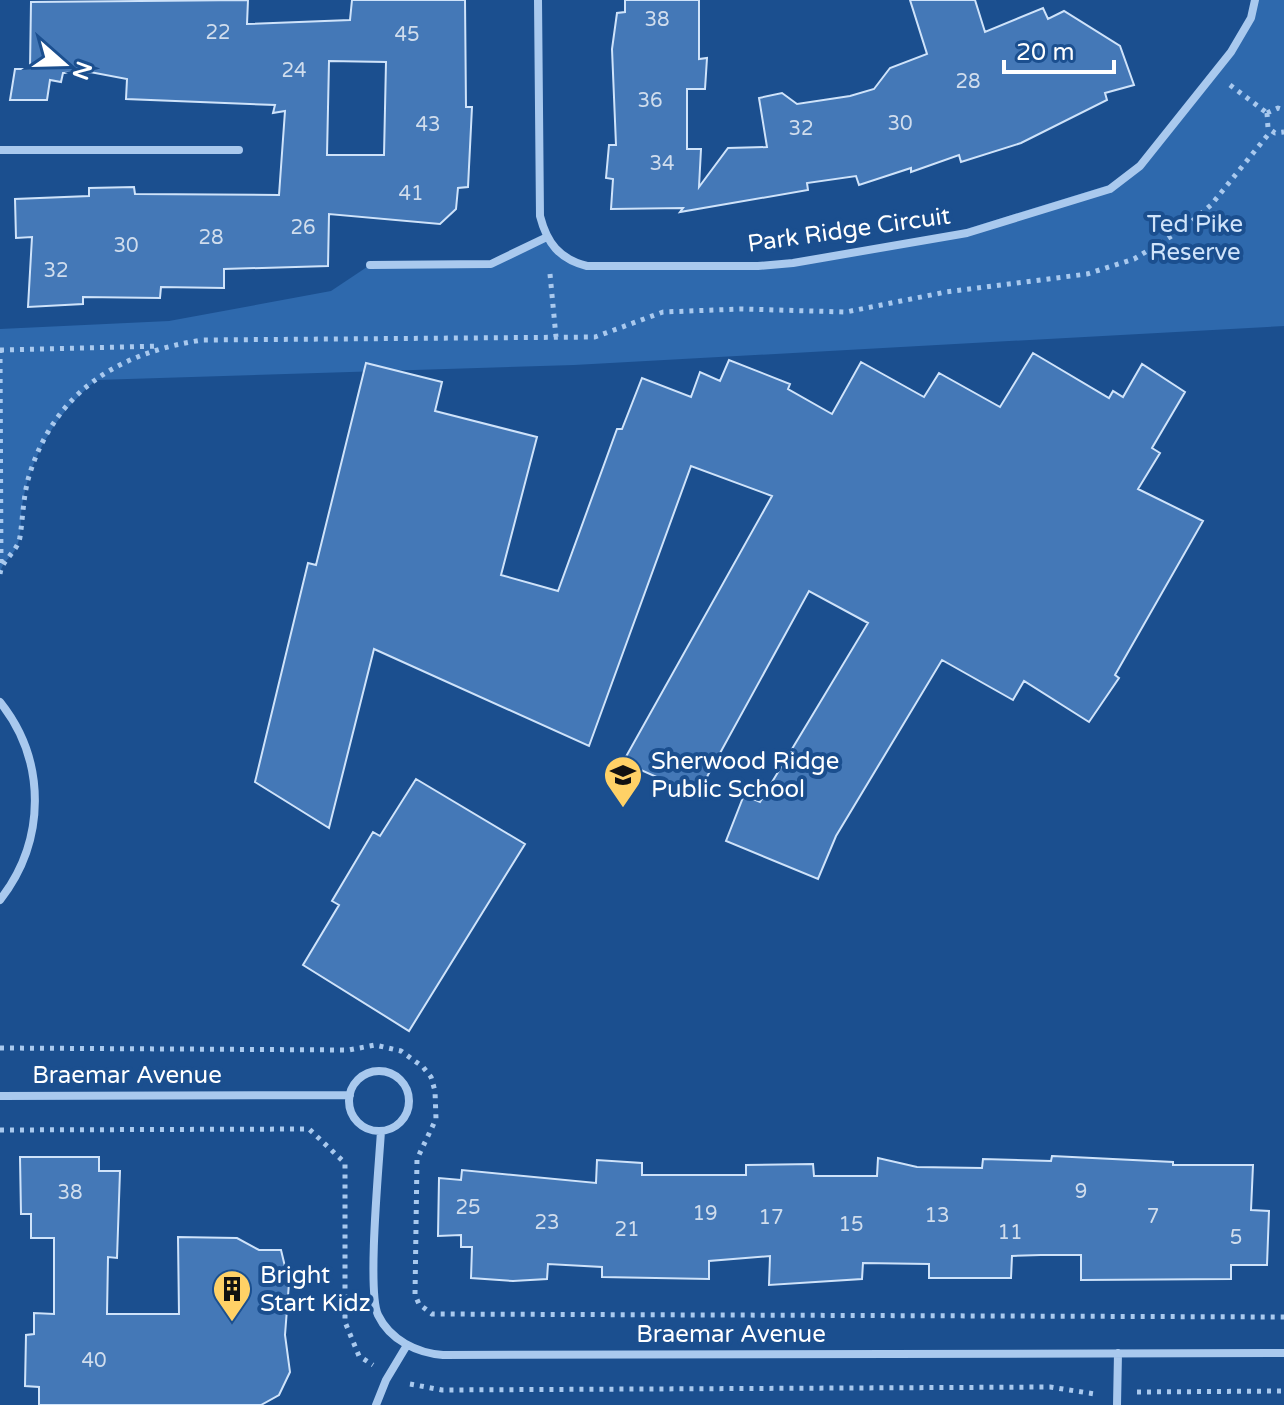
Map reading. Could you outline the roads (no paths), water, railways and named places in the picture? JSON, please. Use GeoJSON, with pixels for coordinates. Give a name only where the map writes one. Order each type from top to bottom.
{"type":"FeatureCollection","features":[{"type":"Feature","properties":{"kind":"street"},"geometry":{"type":"LineString","coordinates":[[370,265],[491,264],[547,237],[540,216],[538,0]]}},
{"type":"Feature","properties":{"kind":"street","name":"Park Ridge Circuit"},"geometry":{"type":"LineString","coordinates":[[547,237],[559,253],[587,266],[758,266],[967,233],[1090,197],[1125,180],[1242,36],[1255,0]]}},
{"type":"Feature","properties":{"kind":"street"},"geometry":{"type":"LineString","coordinates":[[0,150],[239,150]]}},
{"type":"Feature","properties":{"kind":"street"},"geometry":{"type":"LineString","coordinates":[[0,702],[29,753],[35,797],[27,854],[0,900]]}},
{"type":"Feature","properties":{"kind":"street"},"geometry":{"type":"LineString","coordinates":[[376,1071],[386,1071],[402,1081],[409,1099],[408,1108],[398,1124],[381,1131],[361,1124],[350,1106],[350,1095],[359,1079],[376,1071]]}},
{"type":"Feature","properties":{"kind":"street","name":"Braemar Avenue"},"geometry":{"type":"LineString","coordinates":[[0,1096],[350,1095]]}},
{"type":"Feature","properties":{"kind":"street"},"geometry":{"type":"LineString","coordinates":[[376,1405],[389,1374],[407,1345],[387,1329],[374,1301],[381,1131]]}},
{"type":"Feature","properties":{"kind":"street","name":"Braemar Avenue"},"geometry":{"type":"LineString","coordinates":[[407,1345],[443,1355],[1284,1353]]}},
{"type":"Feature","properties":{"kind":"street"},"geometry":{"type":"LineString","coordinates":[[1117,1405],[1118,1353]]}},
{"type":"Feature","properties":{"kind":"place","name":"Sherwood Ridge Public School"},"geometry":{"type":"Point","coordinates":[623,809]}},
{"type":"Feature","properties":{"kind":"place","name":"Bright Start Kidz"},"geometry":{"type":"Point","coordinates":[232,1323]}},
{"type":"Feature","properties":{"kind":"park label","name":"Ted Pike Reserve"},"geometry":{"type":"Point","coordinates":[1195,238]}}]}
